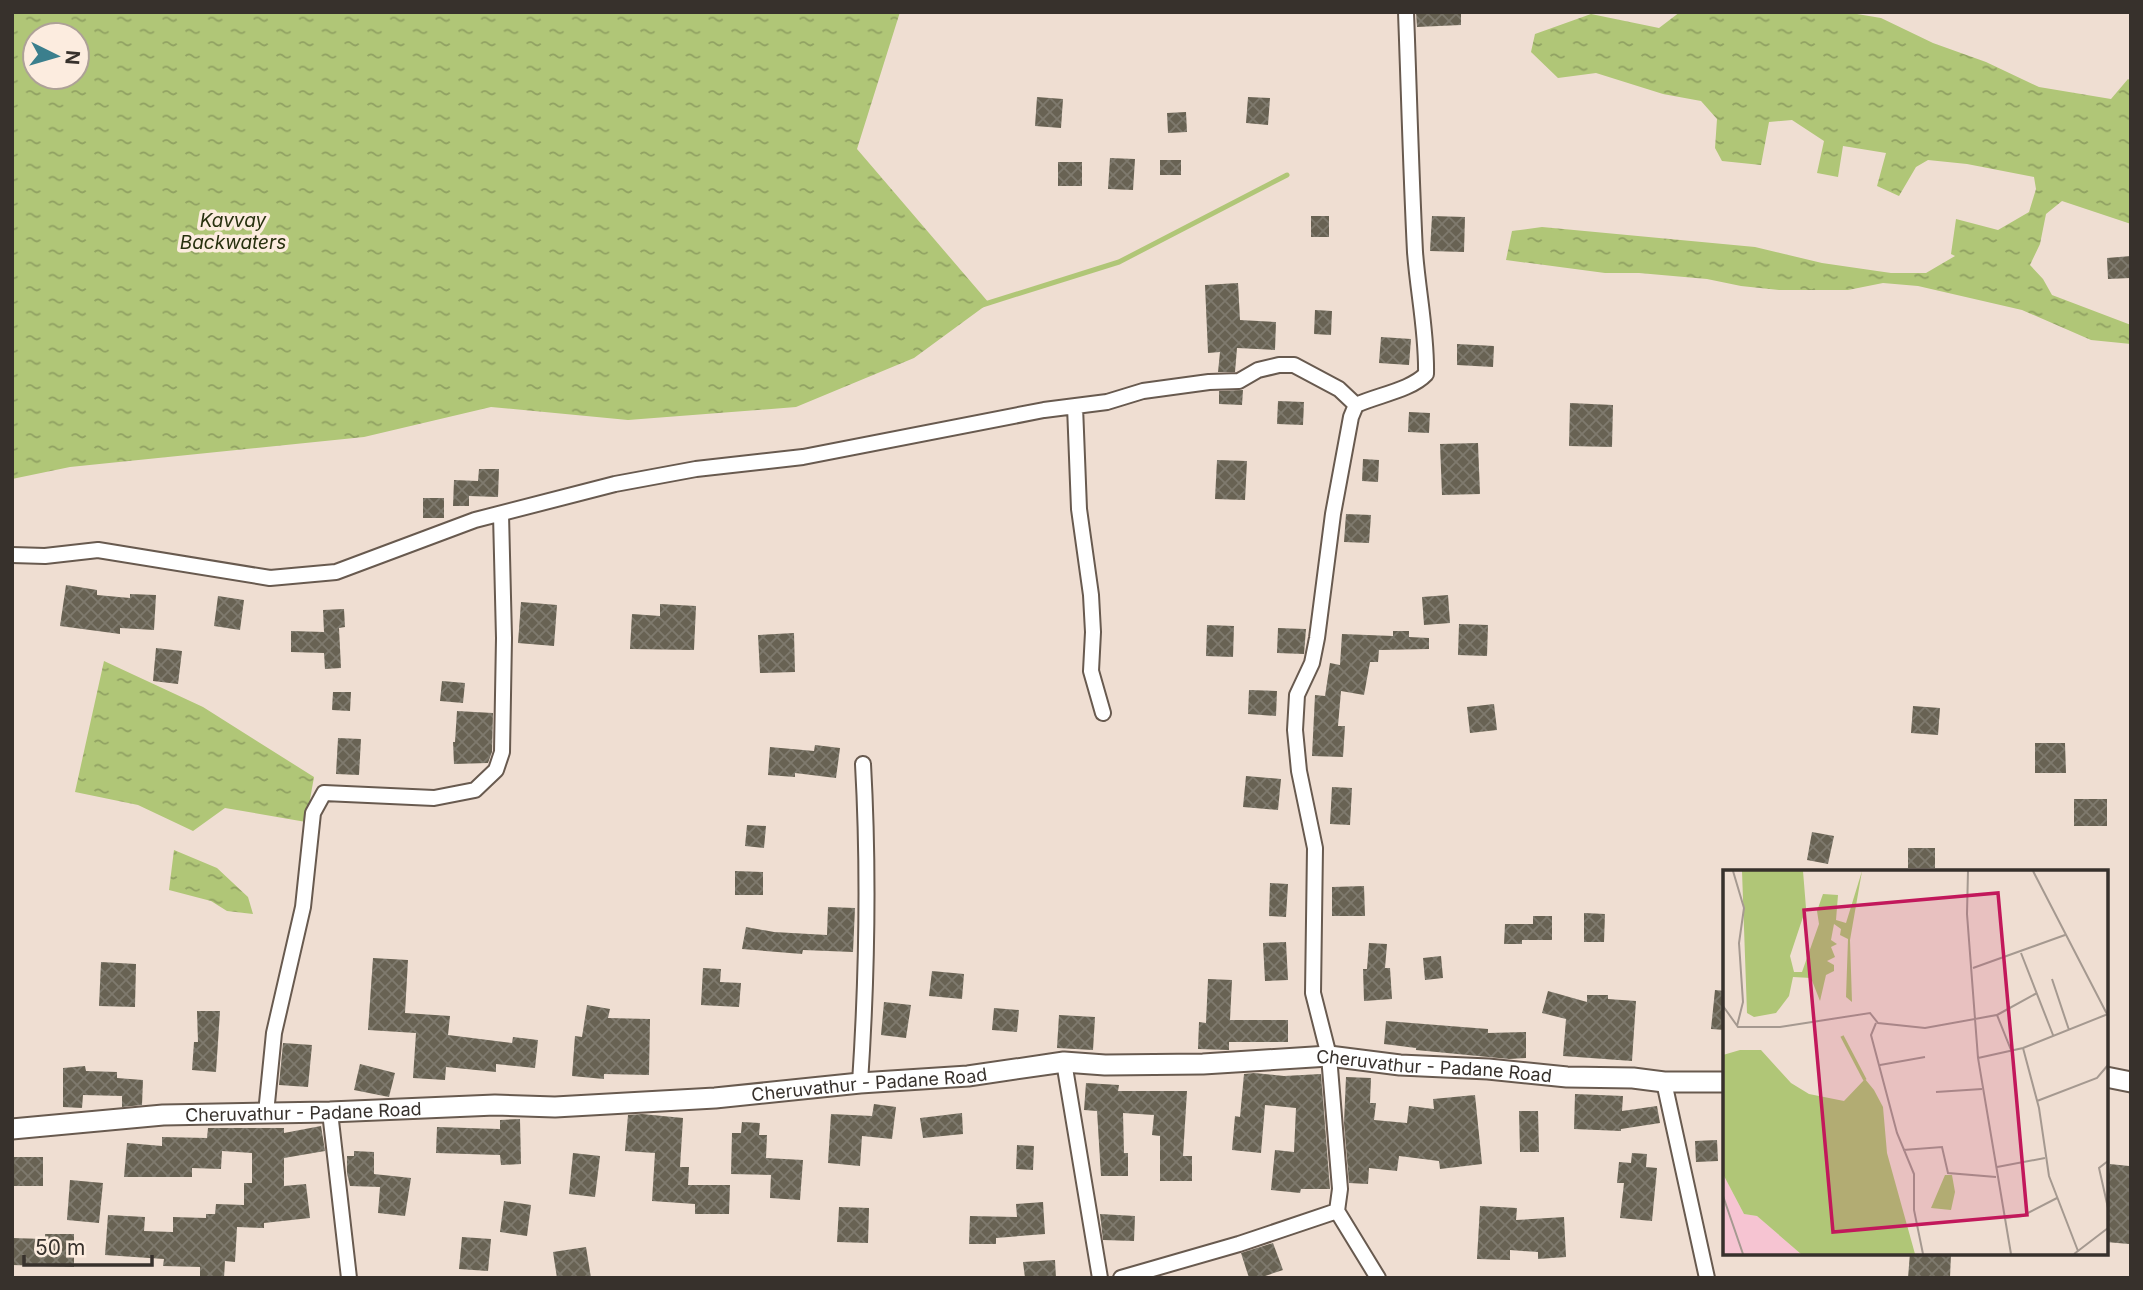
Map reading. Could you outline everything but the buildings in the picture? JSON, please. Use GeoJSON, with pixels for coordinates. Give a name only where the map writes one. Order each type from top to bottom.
{"type":"FeatureCollection","features":[{"type":"Feature","properties":{"kind":"main road","name":"Cheruvathur - Padane Road"},"geometry":{"type":"LineString","coordinates":[[12,1129],[163,1115],[495,1105],[555,1107],[715,1098],[860,1083],[968,1076],[1064,1062],[1105,1065],[1203,1064],[1329,1056],[1400,1065],[1488,1069],[1567,1077],[1723,1082]]}},
{"type":"Feature","properties":{"kind":"main road"},"geometry":{"type":"LineString","coordinates":[[2108,1077],[2131,1082]]}},
{"type":"Feature","properties":{"kind":"street"},"geometry":{"type":"LineString","coordinates":[[1378,1278],[1337,1211],[1340,1189],[1329,1056],[1313,993],[1315,848],[1299,771],[1295,730],[1297,695],[1315,651],[1333,514],[1351,417],[1356,405],[1375,396],[1417,384],[1426,374],[1415,252],[1406,12]]}},
{"type":"Feature","properties":{"kind":"street"},"geometry":{"type":"LineString","coordinates":[[12,555],[45,556],[98,550],[270,578],[337,572],[475,520],[615,484],[696,469],[803,457],[1107,402],[1143,391],[1209,382],[1239,381],[1258,370],[1279,365],[1294,365],[1339,389],[1356,405]]}},
{"type":"Feature","properties":{"kind":"street"},"geometry":{"type":"LineString","coordinates":[[1074,406],[1079,509],[1091,595],[1091,671],[1103,713]]}},
{"type":"Feature","properties":{"kind":"street"},"geometry":{"type":"LineString","coordinates":[[265,1113],[274,1033],[303,907],[313,813],[324,793],[434,798],[475,790],[496,770],[502,751],[504,638],[500,514]]}},
{"type":"Feature","properties":{"kind":"street"},"geometry":{"type":"LineString","coordinates":[[860,1083],[868,847],[863,764]]}},
{"type":"Feature","properties":{"kind":"street"},"geometry":{"type":"LineString","coordinates":[[1064,1062],[1100,1278]]}},
{"type":"Feature","properties":{"kind":"street"},"geometry":{"type":"LineString","coordinates":[[1664,1082],[1707,1278]]}},
{"type":"Feature","properties":{"kind":"street"},"geometry":{"type":"LineString","coordinates":[[330,1112],[349,1278]]}},
{"type":"Feature","properties":{"kind":"street"},"geometry":{"type":"LineString","coordinates":[[1121,1278],[1239,1244],[1337,1211]]}},
{"type":"Feature","properties":{"kind":"water","name":"Kavvay Backwaters"},"geometry":{"type":"Polygon","coordinates":[[[12,12],[900,12],[857,149],[989,303],[914,358],[796,407],[628,420],[491,407],[364,437],[70,467],[12,479],[12,12]]]}},
{"type":"Feature","properties":{"kind":"water"},"geometry":{"type":"Polygon","coordinates":[[[1680,12],[1845,12],[1881,18],[2039,87],[2111,99],[2128,79],[2131,81],[2131,224],[2062,201],[2046,214],[2040,244],[2030,265],[2043,279],[2052,295],[2131,325],[2131,344],[2091,340],[2022,310],[1918,286],[1883,283],[1848,290],[1779,290],[1707,279],[1605,273],[1506,260],[1512,231],[1542,227],[1755,247],[1822,263],[1891,273],[1926,273],[1955,256],[1951,254],[1956,219],[1998,230],[2029,212],[2036,189],[2034,177],[1967,164],[1928,160],[1916,167],[1899,196],[1877,186],[1886,153],[1843,146],[1838,177],[1817,173],[1824,141],[1792,120],[1769,122],[1761,165],[1722,161],[1715,148],[1717,119],[1701,101],[1663,94],[1596,73],[1558,78],[1531,52],[1535,34],[1591,14],[1659,28],[1680,12]]]}},
{"type":"Feature","properties":{"kind":"water"},"geometry":{"type":"Polygon","coordinates":[[[104,661],[203,707],[314,777],[306,822],[225,808],[193,831],[138,805],[75,792],[104,661]]]}},
{"type":"Feature","properties":{"kind":"water"},"geometry":{"type":"Polygon","coordinates":[[[174,850],[217,868],[248,897],[253,914],[227,911],[211,901],[169,890],[174,850]]]}},
{"type":"Feature","properties":{"kind":"waterway"},"geometry":{"type":"LineString","coordinates":[[982,305],[1119,262],[1287,175]]}}]}
